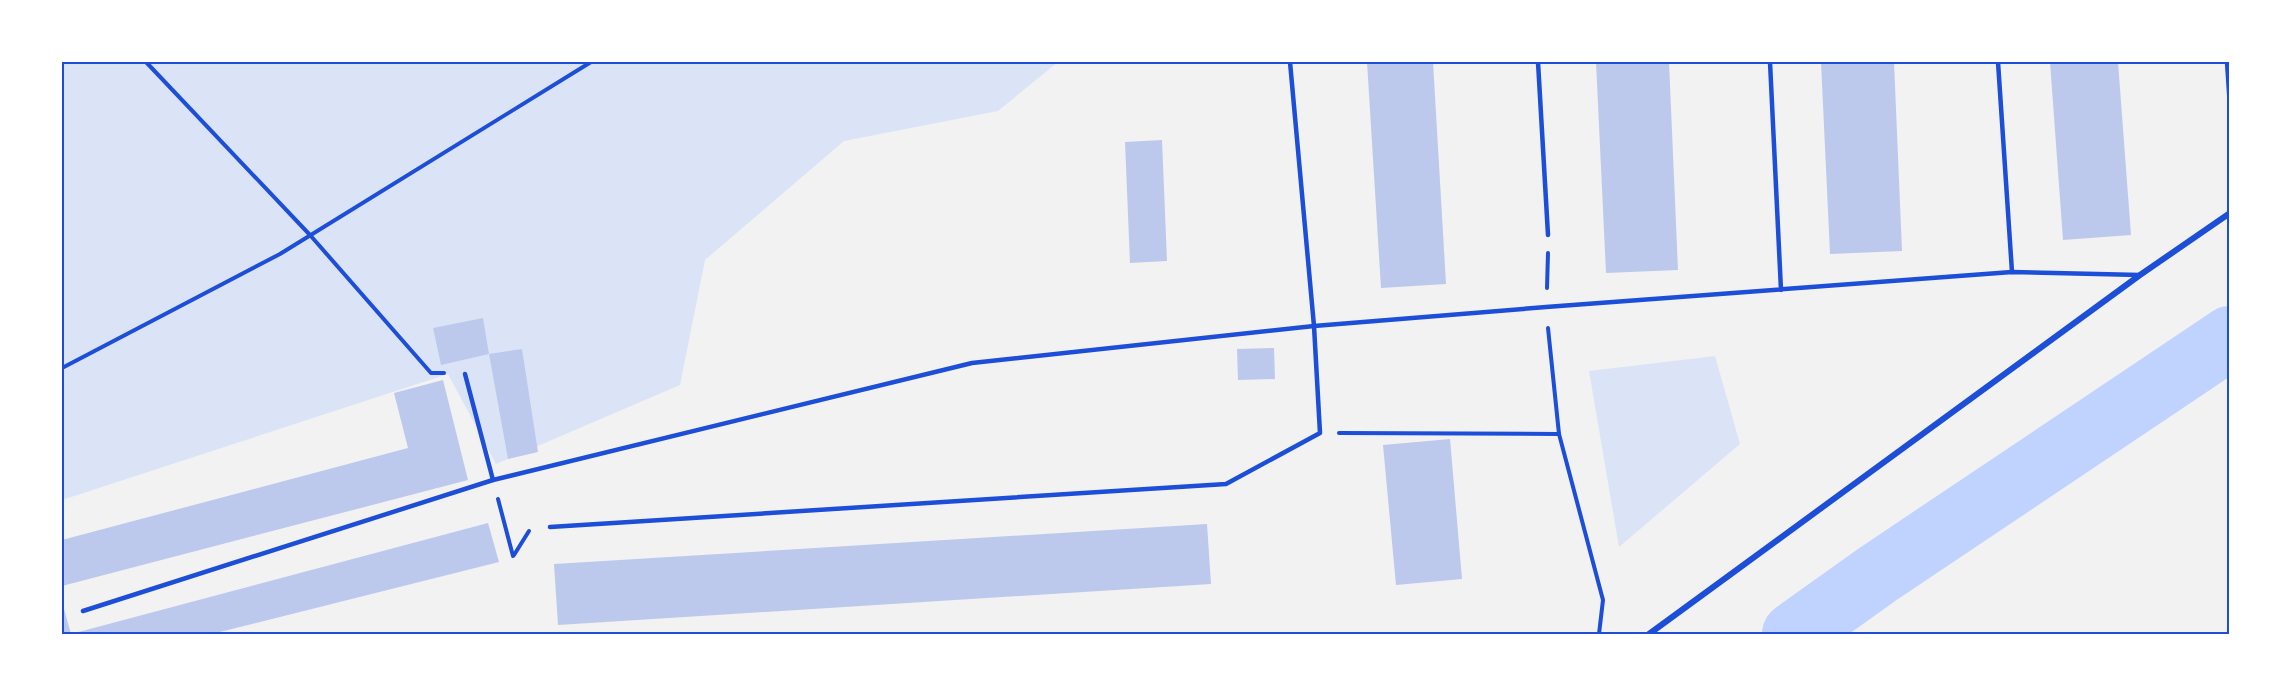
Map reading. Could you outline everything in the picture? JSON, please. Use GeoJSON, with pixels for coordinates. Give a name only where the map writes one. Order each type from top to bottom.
{"type":"FeatureCollection","features":[{"type":"Feature","properties":{"kind":"street"},"geometry":{"type":"LineString","coordinates":[[1649,634],[2140,275],[2229,213]]}},
{"type":"Feature","properties":{"kind":"lane"},"geometry":{"type":"LineString","coordinates":[[550,527],[1226,484],[1320,433],[1314,326],[1290,62]]}},
{"type":"Feature","properties":{"kind":"lane"},"geometry":{"type":"LineString","coordinates":[[1538,62],[1548,235]]}},
{"type":"Feature","properties":{"kind":"lane"},"geometry":{"type":"LineString","coordinates":[[1770,62],[1782,290]]}},
{"type":"Feature","properties":{"kind":"lane"},"geometry":{"type":"LineString","coordinates":[[1998,62],[2012,272]]}},
{"type":"Feature","properties":{"kind":"lane"},"geometry":{"type":"LineString","coordinates":[[2227,62],[2229,107]]}},
{"type":"Feature","properties":{"kind":"lane"},"geometry":{"type":"LineString","coordinates":[[83,611],[493,480],[972,363],[1314,326],[1546,307],[2012,272],[2140,275]]}},
{"type":"Feature","properties":{"kind":"lane"},"geometry":{"type":"LineString","coordinates":[[465,374],[493,480]]}},
{"type":"Feature","properties":{"kind":"path"},"geometry":{"type":"LineString","coordinates":[[146,62],[310,235],[431,373],[465,374]]}},
{"type":"Feature","properties":{"kind":"path"},"geometry":{"type":"LineString","coordinates":[[62,368],[280,254],[591,62]]}},
{"type":"Feature","properties":{"kind":"path"},"geometry":{"type":"LineString","coordinates":[[1548,235],[1546,307],[1559,434],[1603,600],[1599,634]]}},
{"type":"Feature","properties":{"kind":"path"},"geometry":{"type":"LineString","coordinates":[[1320,433],[1559,434]]}},
{"type":"Feature","properties":{"kind":"path"},"geometry":{"type":"LineString","coordinates":[[493,480],[513,556]]}},
{"type":"Feature","properties":{"kind":"shaded area"},"geometry":{"type":"Polygon","coordinates":[[[62,62],[1058,62],[998,111],[844,141],[705,260],[680,385],[496,464],[448,374],[62,500],[62,62]]]}},
{"type":"Feature","properties":{"kind":"shaded area"},"geometry":{"type":"Polygon","coordinates":[[[1715,356],[1740,444],[1619,547],[1589,371],[1715,356]]]}},
{"type":"Feature","properties":{"kind":"building"},"geometry":{"type":"Polygon","coordinates":[[[1367,62],[1433,62],[1446,284],[1381,288],[1367,62]]]}},
{"type":"Feature","properties":{"kind":"building"},"geometry":{"type":"Polygon","coordinates":[[[1596,62],[1669,62],[1678,270],[1606,273],[1596,62]]]}},
{"type":"Feature","properties":{"kind":"building"},"geometry":{"type":"Polygon","coordinates":[[[1821,62],[1894,62],[1902,251],[1830,254],[1821,62]]]}},
{"type":"Feature","properties":{"kind":"building"},"geometry":{"type":"Polygon","coordinates":[[[2050,62],[2118,62],[2131,235],[2063,240],[2050,62]]]}},
{"type":"Feature","properties":{"kind":"building"},"geometry":{"type":"Polygon","coordinates":[[[1162,140],[1167,261],[1130,263],[1125,142],[1162,140]]]}},
{"type":"Feature","properties":{"kind":"building"},"geometry":{"type":"Polygon","coordinates":[[[483,318],[489,354],[441,365],[433,328],[483,318]]]}},
{"type":"Feature","properties":{"kind":"building"},"geometry":{"type":"Polygon","coordinates":[[[1274,348],[1275,379],[1238,380],[1237,349],[1274,348]]]}},
{"type":"Feature","properties":{"kind":"building"},"geometry":{"type":"Polygon","coordinates":[[[522,349],[538,452],[508,459],[489,354],[522,349]]]}},
{"type":"Feature","properties":{"kind":"building"},"geometry":{"type":"Polygon","coordinates":[[[443,380],[468,480],[62,586],[62,540],[408,448],[394,393],[443,380]]]}},
{"type":"Feature","properties":{"kind":"building"},"geometry":{"type":"Polygon","coordinates":[[[1450,439],[1462,579],[1396,585],[1383,445],[1450,439]]]}},
{"type":"Feature","properties":{"kind":"building"},"geometry":{"type":"Polygon","coordinates":[[[488,523],[499,562],[212,634],[71,634],[488,523]]]}},
{"type":"Feature","properties":{"kind":"building"},"geometry":{"type":"Polygon","coordinates":[[[1207,524],[1211,584],[558,625],[554,564],[1207,524]]]}},
{"type":"Feature","properties":{"kind":"building"},"geometry":{"type":"Polygon","coordinates":[[[62,602],[71,634],[62,634],[62,602]]]}},
{"type":"Feature","properties":{"kind":"waterway"},"geometry":{"type":"LineString","coordinates":[[1794,634],[1878,574],[2230,338]]}}]}
